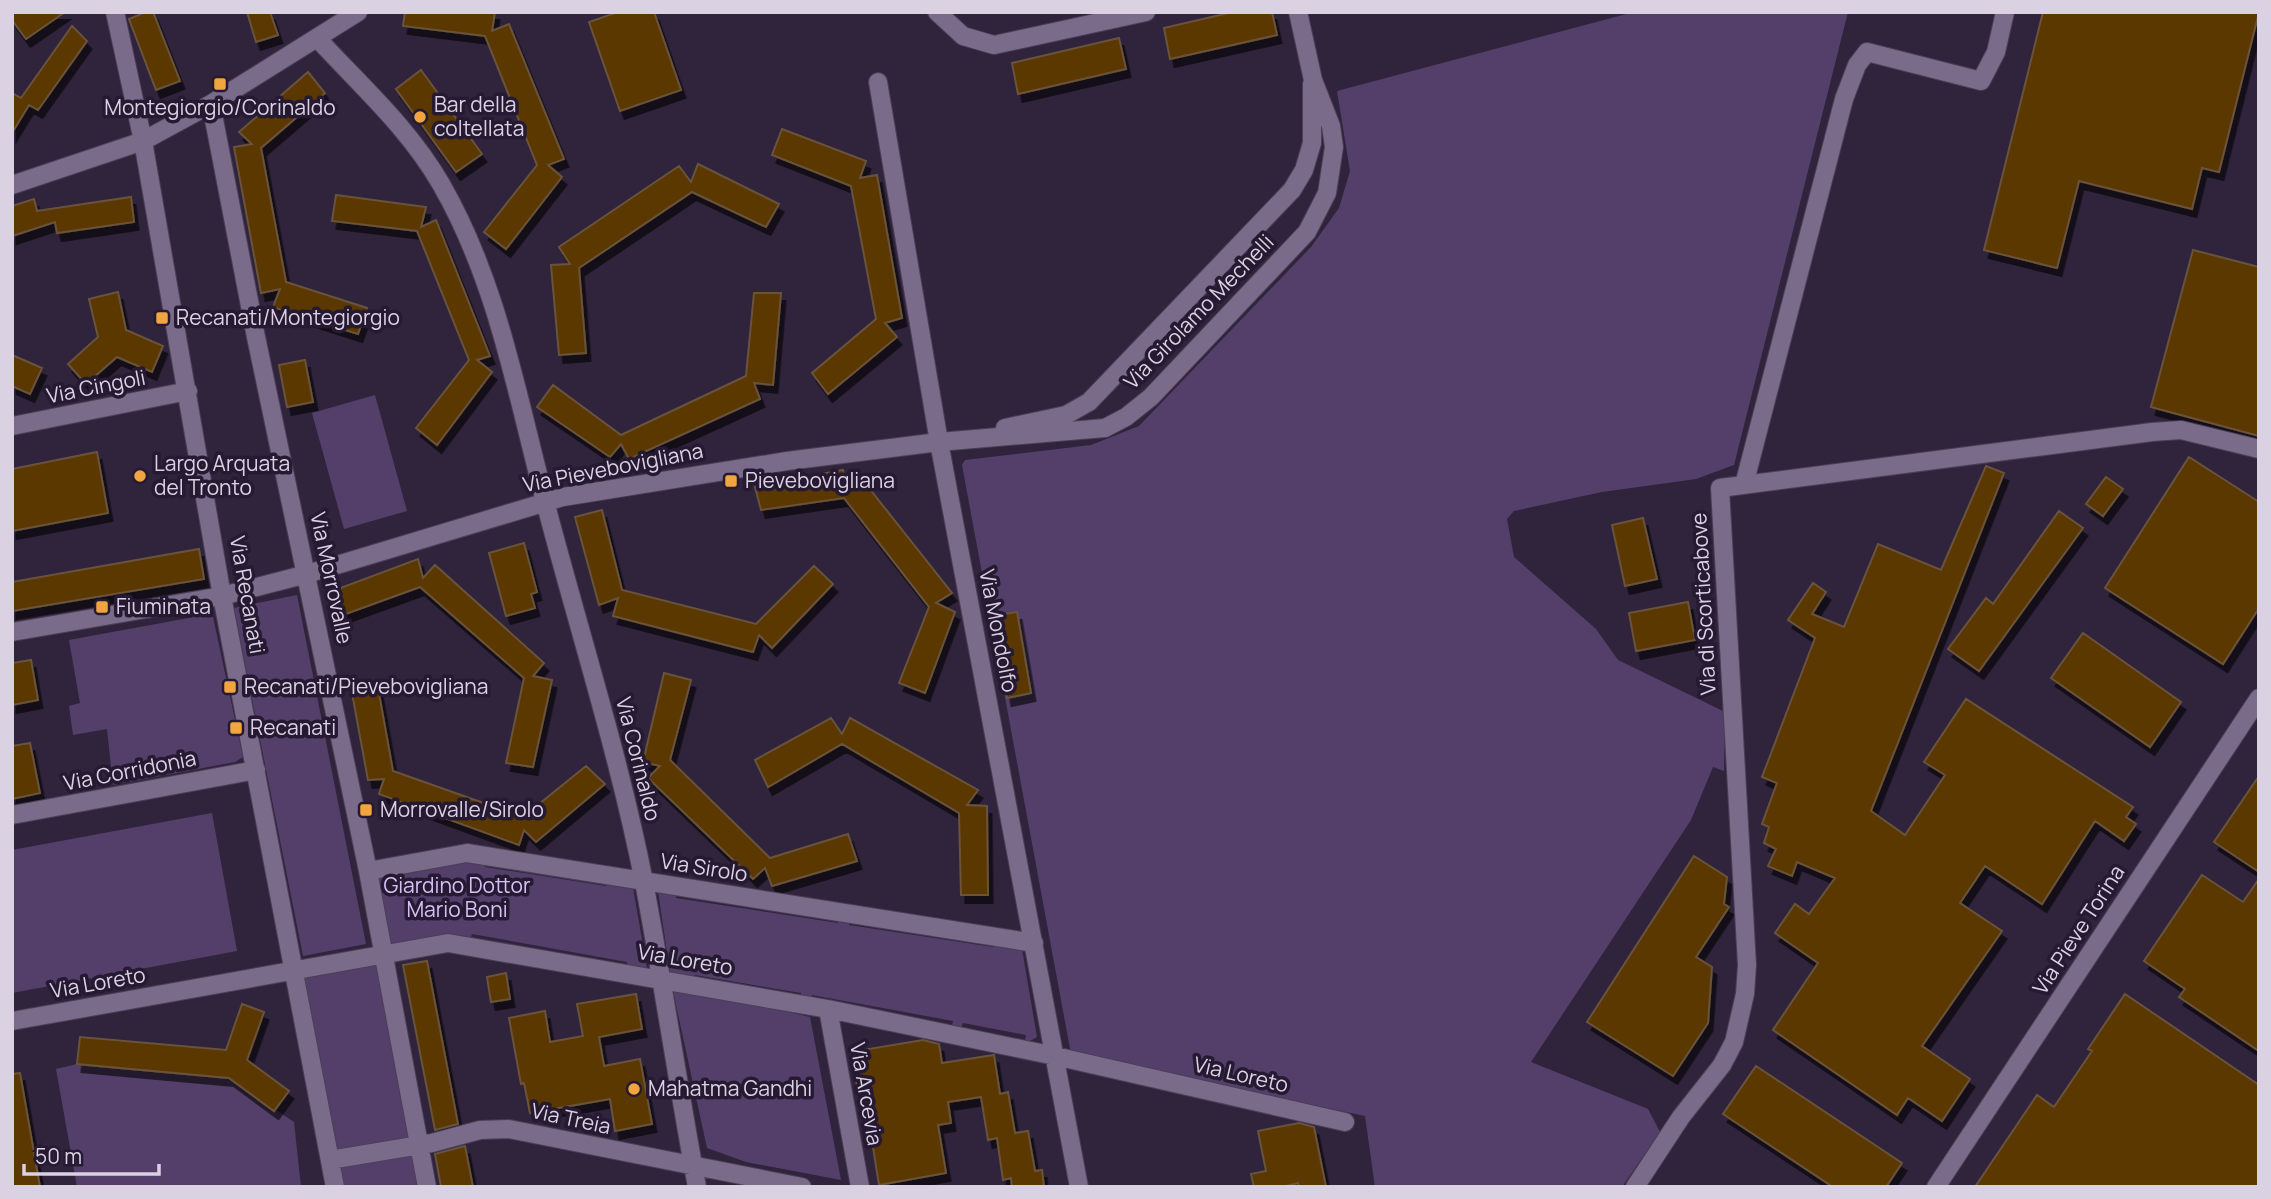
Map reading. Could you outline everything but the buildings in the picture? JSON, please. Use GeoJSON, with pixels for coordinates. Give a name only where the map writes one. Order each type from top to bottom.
{"type":"FeatureCollection","features":[{"type":"Feature","properties":{"kind":"street","name":"Via Recanati"},"geometry":{"type":"LineString","coordinates":[[115,12],[143,141],[222,596],[335,1187]]}},
{"type":"Feature","properties":{"kind":"street"},"geometry":{"type":"LineString","coordinates":[[12,185],[143,141],[211,104],[358,12]]}},
{"type":"Feature","properties":{"kind":"street"},"geometry":{"type":"LineString","coordinates":[[937,12],[963,36],[994,45],[1146,12]]}},
{"type":"Feature","properties":{"kind":"street","name":"Via Girolamo Mechelli"},"geometry":{"type":"LineString","coordinates":[[939,442],[1105,428],[1126,417],[1151,397],[1314,221],[1327,193],[1334,147],[1331,126],[1313,80],[1298,12]]}},
{"type":"Feature","properties":{"kind":"street"},"geometry":{"type":"LineString","coordinates":[[1744,485],[1844,99],[1857,65],[1867,52],[1980,81],[1996,52],[2005,12]]}},
{"type":"Feature","properties":{"kind":"street"},"geometry":{"type":"LineString","coordinates":[[317,38],[410,137],[455,210],[506,338],[545,501]]}},
{"type":"Feature","properties":{"kind":"street","name":"Via Girolamo Mechelli"},"geometry":{"type":"LineString","coordinates":[[939,442],[1066,415],[1100,393],[1271,214],[1299,178],[1312,143],[1313,80]]}},
{"type":"Feature","properties":{"kind":"street","name":"Via Mondolfo"},"geometry":{"type":"LineString","coordinates":[[878,82],[939,442],[1079,1187]]}},
{"type":"Feature","properties":{"kind":"street","name":"Via Morrovalle"},"geometry":{"type":"LineString","coordinates":[[211,104],[256,337],[368,871],[427,1187]]}},
{"type":"Feature","properties":{"kind":"street","name":"Via Cingoli"},"geometry":{"type":"LineString","coordinates":[[12,426],[188,391]]}},
{"type":"Feature","properties":{"kind":"street","name":"Via di Scorticabove"},"geometry":{"type":"LineString","coordinates":[[1635,1187],[1681,1118],[1722,1065],[1734,1042],[1745,994],[1747,965],[1720,488],[2152,432],[2181,430],[2259,449]]}},
{"type":"Feature","properties":{"kind":"street","name":"Via Pievebovigliana"},"geometry":{"type":"LineString","coordinates":[[12,632],[222,596],[307,574],[545,501],[748,467],[939,442]]}},
{"type":"Feature","properties":{"kind":"street","name":"Via Corinaldo"},"geometry":{"type":"LineString","coordinates":[[545,501],[608,730],[644,882],[697,1187]]}},
{"type":"Feature","properties":{"kind":"street","name":"Via Pieve Torina"},"geometry":{"type":"LineString","coordinates":[[1936,1187],[2259,698]]}},
{"type":"Feature","properties":{"kind":"street","name":"Via Corridonia"},"geometry":{"type":"LineString","coordinates":[[12,816],[256,770]]}},
{"type":"Feature","properties":{"kind":"street","name":"Via Sirolo"},"geometry":{"type":"LineString","coordinates":[[368,871],[467,853],[1034,943]]}},
{"type":"Feature","properties":{"kind":"street","name":"Via Loreto"},"geometry":{"type":"LineString","coordinates":[[12,1021],[447,943],[828,1009],[1055,1056],[1345,1122]]}},
{"type":"Feature","properties":{"kind":"street","name":"Via Arcevia"},"geometry":{"type":"LineString","coordinates":[[828,1009],[860,1187]]}},
{"type":"Feature","properties":{"kind":"street","name":"Via Treia"},"geometry":{"type":"LineString","coordinates":[[330,1160],[419,1145],[480,1130],[509,1129],[802,1187]]}},
{"type":"Feature","properties":{"kind":"green space"},"geometry":{"type":"Polygon","coordinates":[[[1634,12],[1848,12],[1734,465],[1696,479],[1602,492],[1514,511],[1507,519],[1514,557],[1596,629],[1618,660],[1725,712],[1724,771],[1713,767],[1691,820],[1531,1062],[1648,1109],[1660,1132],[1622,1187],[1375,1187],[1365,1116],[1071,1054],[962,465],[965,460],[1091,445],[1139,426],[1311,247],[1339,208],[1350,171],[1337,91],[1634,12]]]}},
{"type":"Feature","properties":{"kind":"green space"},"geometry":{"type":"Polygon","coordinates":[[[375,395],[407,511],[344,529],[312,413],[375,395]]]}},
{"type":"Feature","properties":{"kind":"green space"},"geometry":{"type":"Polygon","coordinates":[[[297,595],[366,944],[303,956],[234,608],[297,595]]]}},
{"type":"Feature","properties":{"kind":"green space"},"geometry":{"type":"Polygon","coordinates":[[[205,615],[213,617],[243,757],[235,762],[113,785],[107,729],[73,735],[69,706],[80,703],[69,640],[205,615]]]}},
{"type":"Feature","properties":{"kind":"green space"},"geometry":{"type":"Polygon","coordinates":[[[212,813],[237,951],[12,993],[12,850],[212,813]]]}},
{"type":"Feature","properties":{"kind":"green space","name":"Giardino Dottor Mario Boni"},"geometry":{"type":"Polygon","coordinates":[[[462,858],[485,862],[485,867],[606,886],[607,881],[633,888],[647,968],[643,971],[626,968],[627,962],[472,934],[470,940],[390,945],[378,877],[462,858]]]}},
{"type":"Feature","properties":{"kind":"green space"},"geometry":{"type":"Polygon","coordinates":[[[658,891],[677,892],[676,898],[838,923],[839,918],[850,919],[849,925],[993,947],[994,941],[1022,949],[1037,1037],[1030,1041],[1025,1040],[1026,1035],[963,1023],[961,1028],[952,1026],[953,1021],[812,995],[811,1000],[801,998],[801,993],[695,975],[693,980],[670,973],[658,891]]]}},
{"type":"Feature","properties":{"kind":"green space"},"geometry":{"type":"Polygon","coordinates":[[[383,954],[421,1187],[335,1187],[295,978],[383,954]]]}},
{"type":"Feature","properties":{"kind":"green space"},"geometry":{"type":"Polygon","coordinates":[[[681,987],[810,1017],[841,1180],[746,1162],[707,1148],[673,991],[681,987]]]}},
{"type":"Feature","properties":{"kind":"green space"},"geometry":{"type":"Polygon","coordinates":[[[77,1064],[229,1078],[294,1122],[301,1187],[77,1187],[56,1069],[77,1064]]]}},
{"type":"Feature","properties":{"kind":"place","name":"Montegiorgio/Corinaldo"},"geometry":{"type":"Point","coordinates":[220,84]}},
{"type":"Feature","properties":{"kind":"place","name":"Bar della coltellata"},"geometry":{"type":"Point","coordinates":[420,117]}},
{"type":"Feature","properties":{"kind":"place","name":"Recanati/Montegiorgio"},"geometry":{"type":"Point","coordinates":[162,318]}},
{"type":"Feature","properties":{"kind":"place","name":"Largo Arquata del Tronto"},"geometry":{"type":"Point","coordinates":[140,476]}},
{"type":"Feature","properties":{"kind":"place","name":"Pievebovigliana"},"geometry":{"type":"Point","coordinates":[731,481]}},
{"type":"Feature","properties":{"kind":"place","name":"Fiuminata"},"geometry":{"type":"Point","coordinates":[102,607]}},
{"type":"Feature","properties":{"kind":"place","name":"Recanati/Pievebovigliana"},"geometry":{"type":"Point","coordinates":[230,687]}},
{"type":"Feature","properties":{"kind":"place","name":"Recanati"},"geometry":{"type":"Point","coordinates":[236,728]}},
{"type":"Feature","properties":{"kind":"place","name":"Morrovalle/Sirolo"},"geometry":{"type":"Point","coordinates":[366,810]}},
{"type":"Feature","properties":{"kind":"place","name":"Mahatma Gandhi"},"geometry":{"type":"Point","coordinates":[634,1089]}}]}
